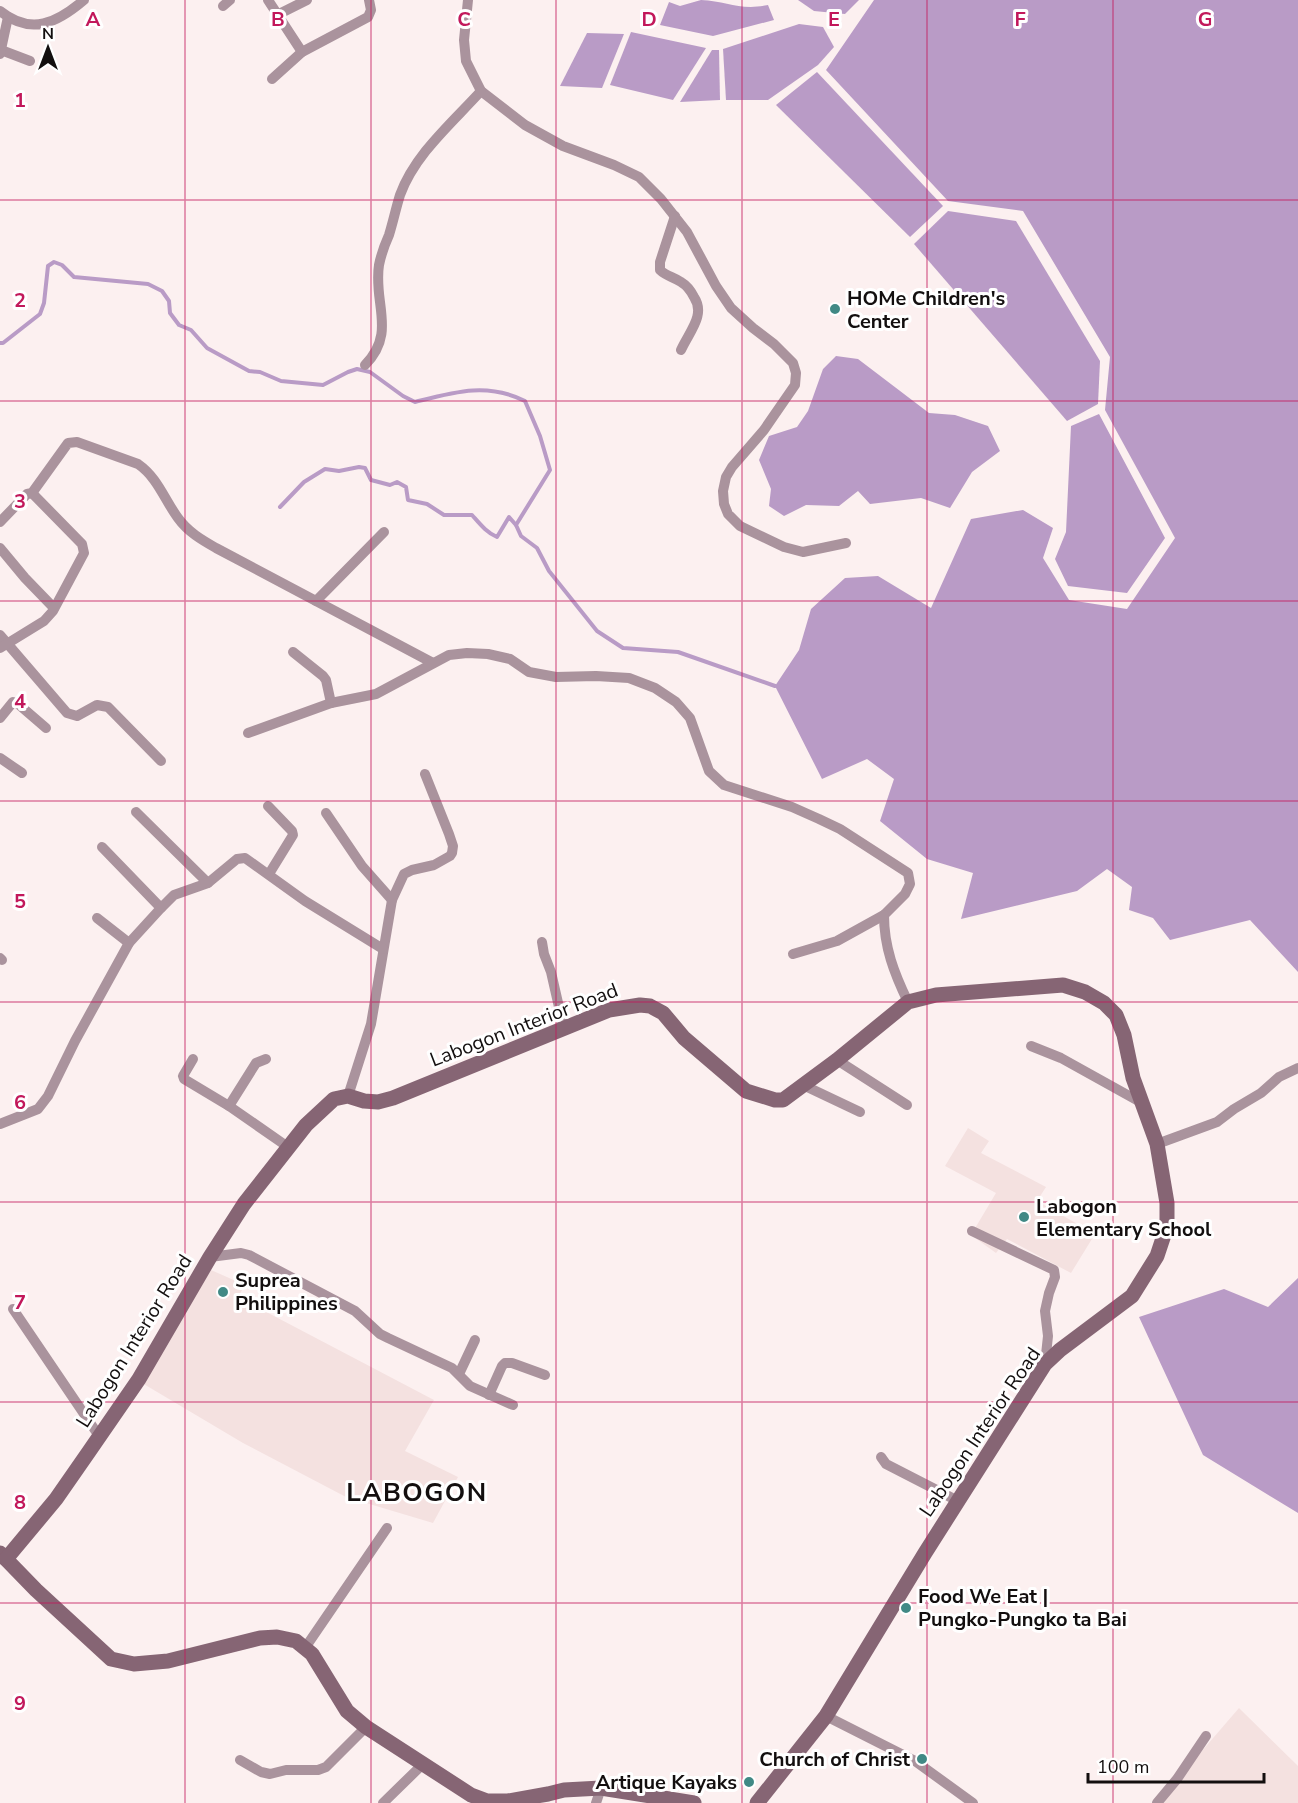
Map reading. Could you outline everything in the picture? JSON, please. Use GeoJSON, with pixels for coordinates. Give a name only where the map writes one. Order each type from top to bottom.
{"type":"FeatureCollection","features":[{"type":"Feature","properties":{"kind":"street"},"geometry":{"type":"LineString","coordinates":[[30,61],[0,52],[4,14],[19,23],[40,24],[60,18],[84,0]]}},
{"type":"Feature","properties":{"kind":"street"},"geometry":{"type":"LineString","coordinates":[[268,0],[302,52]]}},
{"type":"Feature","properties":{"kind":"street"},"geometry":{"type":"LineString","coordinates":[[277,15],[307,0]]}},
{"type":"Feature","properties":{"kind":"street"},"geometry":{"type":"LineString","coordinates":[[272,79],[302,52],[368,17],[371,10],[369,0]]}},
{"type":"Feature","properties":{"kind":"street"},"geometry":{"type":"LineString","coordinates":[[468,0],[464,40],[466,61],[481,91],[525,124],[563,146],[639,177],[661,199],[687,232],[716,286],[731,308],[793,363],[796,373],[795,385],[764,430],[726,477],[723,491],[728,514],[740,526],[784,547],[803,552],[846,543]]}},
{"type":"Feature","properties":{"kind":"street"},"geometry":{"type":"LineString","coordinates":[[365,365],[379,348],[382,336],[379,264],[407,178],[432,144],[481,91]]}},
{"type":"Feature","properties":{"kind":"street"},"geometry":{"type":"LineString","coordinates":[[675,216],[660,262],[660,270],[682,282],[699,303],[699,314],[681,350]]}},
{"type":"Feature","properties":{"kind":"street"},"geometry":{"type":"LineString","coordinates":[[0,522],[27,494],[32,492],[68,443],[77,442],[138,464],[146,470],[157,482],[178,518],[193,534],[433,663]]}},
{"type":"Feature","properties":{"kind":"street"},"geometry":{"type":"LineString","coordinates":[[4,646],[44,621],[54,608],[84,553],[84,548],[32,492]]}},
{"type":"Feature","properties":{"kind":"street"},"geometry":{"type":"LineString","coordinates":[[316,602],[384,532]]}},
{"type":"Feature","properties":{"kind":"street"},"geometry":{"type":"LineString","coordinates":[[0,548],[54,608]]}},
{"type":"Feature","properties":{"kind":"street"},"geometry":{"type":"LineString","coordinates":[[0,634],[4,646],[67,713],[76,716],[97,705],[108,707],[161,761]]}},
{"type":"Feature","properties":{"kind":"street"},"geometry":{"type":"LineString","coordinates":[[293,652],[326,680],[331,703]]}},
{"type":"Feature","properties":{"kind":"street"},"geometry":{"type":"LineString","coordinates":[[248,733],[331,703],[376,694],[449,655],[467,653],[488,654],[510,659],[529,672],[556,676],[629,678],[655,688],[676,702],[690,718],[709,771],[724,785],[792,807],[840,829],[908,873],[910,885],[905,894],[884,915],[837,941],[793,954]]}},
{"type":"Feature","properties":{"kind":"street"},"geometry":{"type":"LineString","coordinates":[[0,718],[13,702],[46,728]]}},
{"type":"Feature","properties":{"kind":"street"},"geometry":{"type":"LineString","coordinates":[[0,758],[22,773]]}},
{"type":"Feature","properties":{"kind":"street"},"geometry":{"type":"LineString","coordinates":[[348,1096],[371,1024],[392,900],[404,874],[434,865],[452,853],[453,846],[449,834],[425,774]]}},
{"type":"Feature","properties":{"kind":"street"},"geometry":{"type":"LineString","coordinates":[[268,806],[292,831],[293,835],[269,874]]}},
{"type":"Feature","properties":{"kind":"street"},"geometry":{"type":"LineString","coordinates":[[135,812],[208,883]]}},
{"type":"Feature","properties":{"kind":"street"},"geometry":{"type":"LineString","coordinates":[[327,813],[362,866],[392,900]]}},
{"type":"Feature","properties":{"kind":"street"},"geometry":{"type":"LineString","coordinates":[[102,847],[161,908]]}},
{"type":"Feature","properties":{"kind":"street"},"geometry":{"type":"LineString","coordinates":[[0,1124],[38,1109],[48,1096],[75,1041],[129,943],[174,895],[208,883],[241,857],[269,874],[305,901],[383,949]]}},
{"type":"Feature","properties":{"kind":"street"},"geometry":{"type":"LineString","coordinates":[[884,915],[888,952],[894,972],[908,1002]]}},
{"type":"Feature","properties":{"kind":"street"},"geometry":{"type":"LineString","coordinates":[[97,918],[129,943]]}},
{"type":"Feature","properties":{"kind":"street"},"geometry":{"type":"LineString","coordinates":[[542,942],[564,1029]]}},
{"type":"Feature","properties":{"kind":"street","name":"Labogon Interior Road"},"geometry":{"type":"LineString","coordinates":[[3,1556],[56,1499],[139,1379],[210,1257],[244,1204],[306,1125],[334,1100],[348,1096],[378,1102],[393,1098],[609,1010],[640,1005],[650,1006],[663,1013],[684,1038],[746,1091],[775,1100],[783,1100],[837,1060],[908,1002],[936,995],[1063,986],[1085,992],[1104,1003],[1116,1015],[1124,1035],[1133,1078],[1157,1144],[1167,1203],[1167,1226],[1157,1256],[1132,1296],[1060,1350],[1045,1365],[958,1501],[826,1716],[757,1803]]}},
{"type":"Feature","properties":{"kind":"street"},"geometry":{"type":"LineString","coordinates":[[1031,1046],[1061,1058],[1142,1103]]}},
{"type":"Feature","properties":{"kind":"street"},"geometry":{"type":"LineString","coordinates":[[193,1059],[183,1076],[184,1080],[229,1106],[288,1147]]}},
{"type":"Feature","properties":{"kind":"street"},"geometry":{"type":"LineString","coordinates":[[229,1106],[256,1063],[266,1059]]}},
{"type":"Feature","properties":{"kind":"street"},"geometry":{"type":"LineString","coordinates":[[837,1060],[908,1105]]}},
{"type":"Feature","properties":{"kind":"street"},"geometry":{"type":"LineString","coordinates":[[1157,1144],[1217,1122],[1234,1108],[1261,1093],[1279,1077],[1298,1068]]}},
{"type":"Feature","properties":{"kind":"street"},"geometry":{"type":"LineString","coordinates":[[803,1085],[860,1112]]}},
{"type":"Feature","properties":{"kind":"street"},"geometry":{"type":"LineString","coordinates":[[972,1231],[1054,1270],[1055,1277],[1045,1311],[1047,1336],[1045,1365]]}},
{"type":"Feature","properties":{"kind":"street"},"geometry":{"type":"LineString","coordinates":[[210,1257],[241,1253],[249,1255],[355,1311],[388,1338],[452,1368],[470,1386],[513,1405]]}},
{"type":"Feature","properties":{"kind":"street"},"geometry":{"type":"LineString","coordinates":[[13,1309],[99,1436]]}},
{"type":"Feature","properties":{"kind":"street"},"geometry":{"type":"LineString","coordinates":[[459,1374],[475,1341]]}},
{"type":"Feature","properties":{"kind":"street"},"geometry":{"type":"LineString","coordinates":[[489,1395],[505,1363],[512,1363],[545,1375]]}},
{"type":"Feature","properties":{"kind":"street"},"geometry":{"type":"LineString","coordinates":[[881,1457],[886,1464],[958,1501]]}},
{"type":"Feature","properties":{"kind":"street"},"geometry":{"type":"LineString","coordinates":[[305,1648],[387,1528]]}},
{"type":"Feature","properties":{"kind":"street"},"geometry":{"type":"LineString","coordinates":[[3,1556],[36,1590],[111,1659],[134,1664],[168,1661],[248,1641],[277,1637],[296,1641],[312,1653],[347,1711],[366,1727],[471,1795],[486,1802],[546,1799],[564,1790],[598,1796],[694,1803]]}},
{"type":"Feature","properties":{"kind":"street"},"geometry":{"type":"LineString","coordinates":[[826,1716],[915,1761],[973,1803]]}},
{"type":"Feature","properties":{"kind":"street"},"geometry":{"type":"LineString","coordinates":[[240,1760],[261,1772],[270,1774],[286,1770],[326,1767],[366,1727]]}},
{"type":"Feature","properties":{"kind":"street"},"geometry":{"type":"LineString","coordinates":[[1157,1803],[1177,1779],[1206,1736]]}},
{"type":"Feature","properties":{"kind":"street"},"geometry":{"type":"LineString","coordinates":[[383,1803],[423,1764]]}},
{"type":"Feature","properties":{"kind":"shaded area"},"geometry":{"type":"Polygon","coordinates":[[[701,0],[749,7],[768,5],[774,20],[713,36],[660,25],[669,2],[680,6],[701,0]]]}},
{"type":"Feature","properties":{"kind":"shaded area"},"geometry":{"type":"Polygon","coordinates":[[[798,0],[859,0],[845,14],[814,11],[798,0]]]}},
{"type":"Feature","properties":{"kind":"shaded area"},"geometry":{"type":"Polygon","coordinates":[[[874,0],[1298,0],[1298,972],[1250,920],[1170,940],[1153,918],[1129,910],[1132,887],[1107,869],[1077,891],[961,919],[973,873],[927,859],[880,821],[894,779],[867,759],[822,779],[775,686],[799,650],[811,609],[845,578],[878,576],[931,608],[971,519],[1023,510],[1053,528],[1043,558],[1069,600],[1127,609],[1175,538],[1105,410],[1110,357],[1023,211],[948,201],[826,70],[874,0]]]}},
{"type":"Feature","properties":{"kind":"shaded area"},"geometry":{"type":"Polygon","coordinates":[[[799,24],[823,27],[834,47],[818,65],[768,100],[726,100],[723,49],[799,24]]]}},
{"type":"Feature","properties":{"kind":"shaded area"},"geometry":{"type":"Polygon","coordinates":[[[631,32],[706,48],[673,100],[610,85],[631,32]]]}},
{"type":"Feature","properties":{"kind":"shaded area"},"geometry":{"type":"Polygon","coordinates":[[[587,33],[624,34],[602,88],[560,86],[587,33]]]}},
{"type":"Feature","properties":{"kind":"shaded area"},"geometry":{"type":"Polygon","coordinates":[[[712,50],[719,50],[720,100],[680,102],[712,50]]]}},
{"type":"Feature","properties":{"kind":"shaded area"},"geometry":{"type":"Polygon","coordinates":[[[817,72],[943,206],[910,237],[776,105],[817,72]]]}},
{"type":"Feature","properties":{"kind":"shaded area"},"geometry":{"type":"Polygon","coordinates":[[[948,211],[1016,221],[1100,361],[1098,404],[1067,421],[914,244],[948,211]]]}},
{"type":"Feature","properties":{"kind":"shaded area"},"geometry":{"type":"Polygon","coordinates":[[[836,356],[858,359],[929,413],[955,415],[988,426],[1000,451],[972,472],[950,508],[921,498],[870,504],[858,491],[839,506],[806,505],[784,516],[769,506],[771,489],[759,460],[769,436],[797,427],[808,411],[823,369],[836,356]]]}},
{"type":"Feature","properties":{"kind":"shaded area"},"geometry":{"type":"Polygon","coordinates":[[[1099,414],[1165,538],[1127,593],[1068,586],[1055,559],[1066,532],[1071,426],[1099,414]]]}},
{"type":"Feature","properties":{"kind":"shaded area","name":"Labogon Elementary School"},"geometry":{"type":"Polygon","coordinates":[[[968,1128],[989,1141],[981,1153],[1046,1187],[1037,1201],[1095,1234],[1071,1273],[1007,1239],[996,1253],[971,1235],[996,1193],[945,1166],[968,1128]]]}},
{"type":"Feature","properties":{"kind":"shaded area"},"geometry":{"type":"Polygon","coordinates":[[[211,1270],[245,1285],[238,1297],[434,1400],[405,1451],[458,1477],[433,1523],[346,1497],[243,1443],[142,1383],[211,1270]]]}},
{"type":"Feature","properties":{"kind":"shaded area"},"geometry":{"type":"Polygon","coordinates":[[[1298,1278],[1298,1513],[1203,1455],[1139,1317],[1224,1289],[1268,1307],[1298,1278]]]}},
{"type":"Feature","properties":{"kind":"shaded area"},"geometry":{"type":"Polygon","coordinates":[[[1239,1708],[1298,1766],[1298,1803],[1157,1803],[1239,1708]]]}},
{"type":"Feature","properties":{"kind":"waterway"},"geometry":{"type":"LineString","coordinates":[[0,343],[40,314],[44,303],[48,266],[54,262],[62,265],[74,277],[148,284],[162,291],[169,301],[170,313],[179,325],[191,330],[207,348],[249,371],[260,372],[281,381],[323,385],[357,369],[370,372],[415,402],[457,392],[484,390],[511,395],[525,401],[540,436],[550,470],[516,525],[521,536],[537,548],[549,571],[597,631],[623,648],[678,652],[775,686]]}},
{"type":"Feature","properties":{"kind":"waterway"},"geometry":{"type":"LineString","coordinates":[[280,507],[304,482],[325,469],[339,471],[359,467],[365,468],[371,480],[390,485],[397,482],[406,487],[408,500],[427,504],[444,515],[472,515],[486,530],[497,537],[509,517],[516,525]]}},
{"type":"Feature","properties":{"kind":"place","name":"HOMe Children's Center"},"geometry":{"type":"Point","coordinates":[835,309]}},
{"type":"Feature","properties":{"kind":"place","name":"Labogon Elementary School"},"geometry":{"type":"Point","coordinates":[1024,1217]}},
{"type":"Feature","properties":{"kind":"place","name":"Suprea Philippines"},"geometry":{"type":"Point","coordinates":[223,1292]}},
{"type":"Feature","properties":{"kind":"place","name":"Food We Eat | Pungko-Pungko ta Bai"},"geometry":{"type":"Point","coordinates":[906,1608]}},
{"type":"Feature","properties":{"kind":"place","name":"Church of Christ"},"geometry":{"type":"Point","coordinates":[922,1759]}},
{"type":"Feature","properties":{"kind":"place","name":"Artique Kayaks"},"geometry":{"type":"Point","coordinates":[749,1782]}},
{"type":"Feature","properties":{"kind":"district","name":"LABOGON"},"geometry":{"type":"Point","coordinates":[417,1492]}}]}
